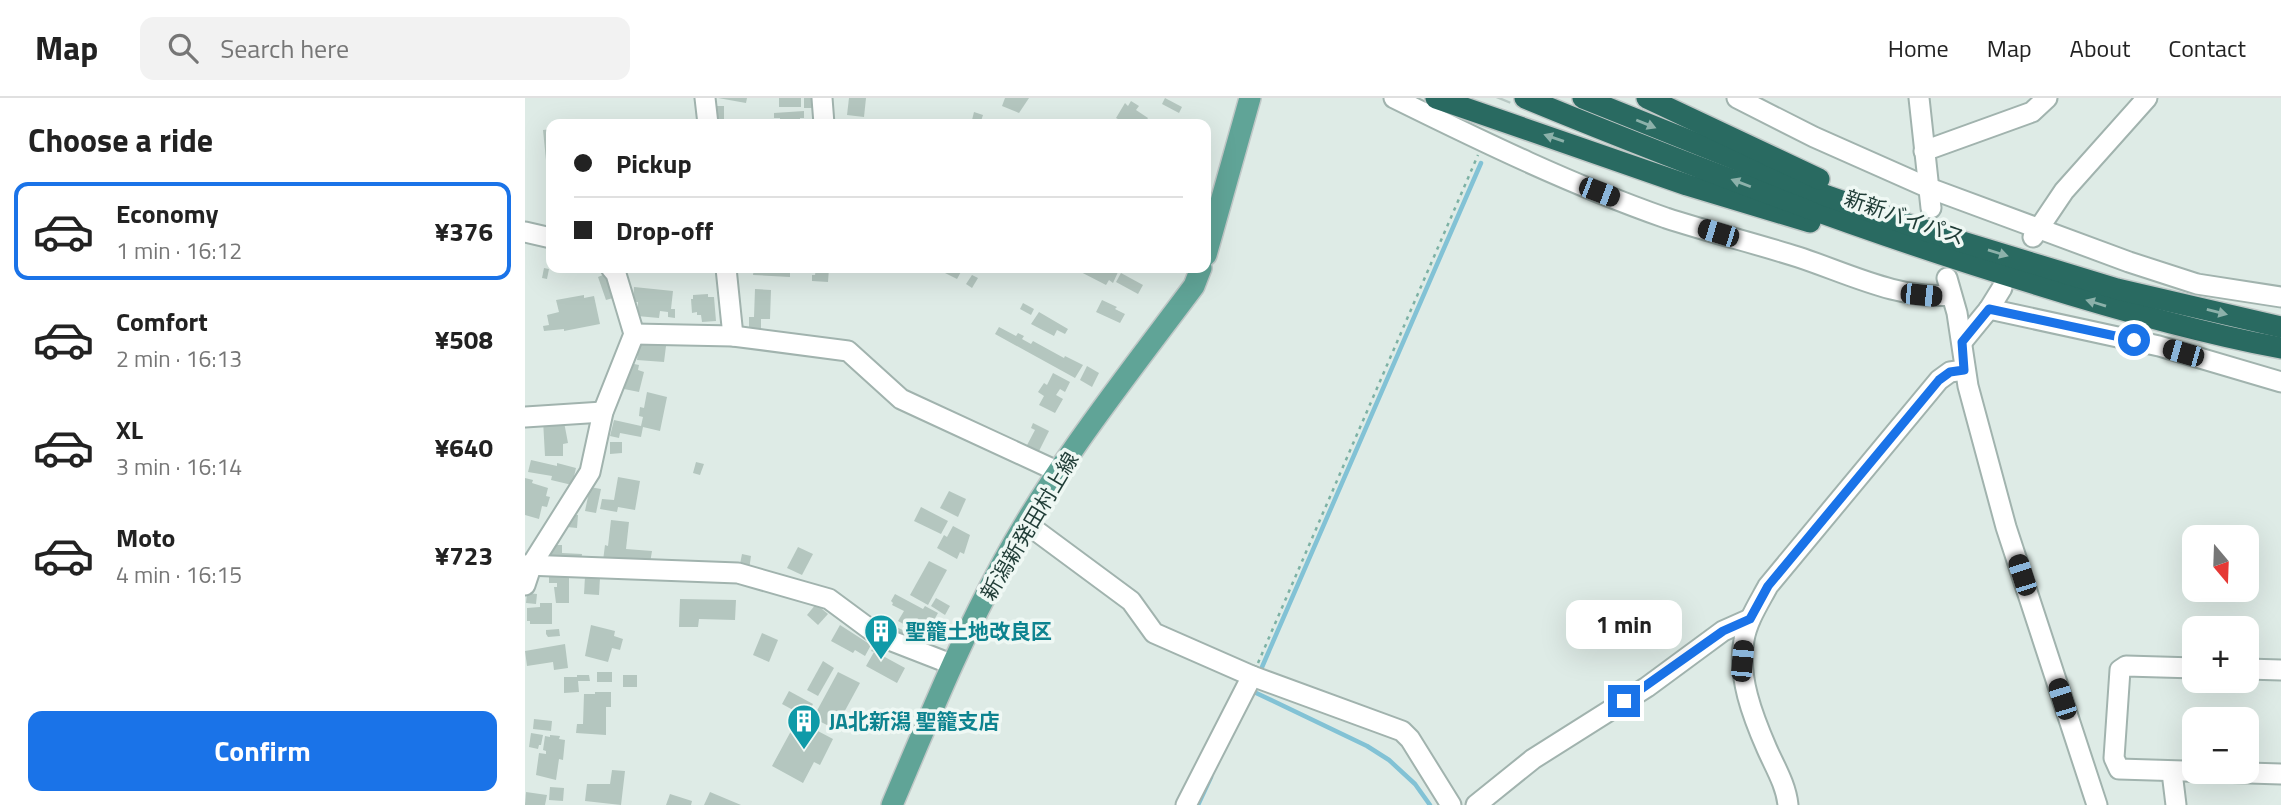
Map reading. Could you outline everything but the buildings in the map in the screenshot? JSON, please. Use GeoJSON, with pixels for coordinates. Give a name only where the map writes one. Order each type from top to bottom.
{"type":"FeatureCollection","features":[{"type":"Feature","properties":{"kind":"highway"},"geometry":{"type":"LineString","coordinates":[[1436,98],[1779,214],[1949,277]]}},
{"type":"Feature","properties":{"kind":"highway","name":"新新バイパス"},"geometry":{"type":"LineString","coordinates":[[1525,98],[1817,213],[1949,277],[2105,306],[2281,348]]}},
{"type":"Feature","properties":{"kind":"highway","name":"新新バイパス"},"geometry":{"type":"LineString","coordinates":[[1583,98],[1827,196],[1933,233],[2117,289],[2281,327]]}},
{"type":"Feature","properties":{"kind":"highway"},"geometry":{"type":"LineString","coordinates":[[1647,98],[1933,233]]}},
{"type":"Feature","properties":{"kind":"main road"},"geometry":{"type":"LineString","coordinates":[[1211,237],[1250,98]]}},
{"type":"Feature","properties":{"kind":"main road","name":"新潟新発田村上線"},"geometry":{"type":"LineString","coordinates":[[892,805],[951,664],[1003,561],[1059,472],[1194,286],[1199,273]]}},
{"type":"Feature","properties":{"kind":"street"},"geometry":{"type":"LineString","coordinates":[[705,98],[707,119]]}},
{"type":"Feature","properties":{"kind":"street"},"geometry":{"type":"LineString","coordinates":[[822,98],[824,119]]}},
{"type":"Feature","properties":{"kind":"street"},"geometry":{"type":"LineString","coordinates":[[1394,98],[1487,135],[1554,175],[1666,218],[1795,256],[1906,293],[1937,296],[1949,277]]}},
{"type":"Feature","properties":{"kind":"street"},"geometry":{"type":"LineString","coordinates":[[1737,98],[1930,198],[2197,284],[2281,296]]}},
{"type":"Feature","properties":{"kind":"street"},"geometry":{"type":"LineString","coordinates":[[1919,98],[1930,198]]}},
{"type":"Feature","properties":{"kind":"street"},"geometry":{"type":"LineString","coordinates":[[1924,151],[2032,113],[2047,98]]}},
{"type":"Feature","properties":{"kind":"street"},"geometry":{"type":"LineString","coordinates":[[2036,233],[2064,191],[2147,98]]}},
{"type":"Feature","properties":{"kind":"street"},"geometry":{"type":"LineString","coordinates":[[525,232],[546,237]]}},
{"type":"Feature","properties":{"kind":"street"},"geometry":{"type":"LineString","coordinates":[[525,585],[529,564],[590,471],[603,412],[635,334],[615,273]]}},
{"type":"Feature","properties":{"kind":"street"},"geometry":{"type":"LineString","coordinates":[[727,273],[733,336]]}},
{"type":"Feature","properties":{"kind":"street"},"geometry":{"type":"LineString","coordinates":[[1949,277],[1962,342],[1964,370],[2006,527],[2097,805]]}},
{"type":"Feature","properties":{"kind":"street"},"geometry":{"type":"LineString","coordinates":[[1962,342],[2002,288]]}},
{"type":"Feature","properties":{"kind":"street"},"geometry":{"type":"LineString","coordinates":[[1989,309],[2159,346],[2281,382]]}},
{"type":"Feature","properties":{"kind":"street"},"geometry":{"type":"LineString","coordinates":[[635,334],[733,336],[848,351],[901,399],[1059,472]]}},
{"type":"Feature","properties":{"kind":"street"},"geometry":{"type":"LineString","coordinates":[[1788,805],[1781,777],[1766,746],[1745,685],[1743,650],[1750,619],[1768,586],[1939,380],[1950,372],[1964,370]]}},
{"type":"Feature","properties":{"kind":"street"},"geometry":{"type":"LineString","coordinates":[[525,417],[603,412]]}},
{"type":"Feature","properties":{"kind":"street"},"geometry":{"type":"LineString","coordinates":[[1027,523],[1131,601],[1154,633],[1252,676],[1402,731],[1410,739],[1451,805]]}},
{"type":"Feature","properties":{"kind":"street"},"geometry":{"type":"LineString","coordinates":[[529,564],[738,573],[829,599],[879,636],[951,664]]}},
{"type":"Feature","properties":{"kind":"street"},"geometry":{"type":"LineString","coordinates":[[1476,805],[1533,759],[1647,687],[1723,631],[1750,619]]}},
{"type":"Feature","properties":{"kind":"street"},"geometry":{"type":"LineString","coordinates":[[2182,668],[2126,666],[2120,670],[2114,758],[2119,769],[2281,774]]}},
{"type":"Feature","properties":{"kind":"street"},"geometry":{"type":"LineString","coordinates":[[2259,669],[2281,670]]}},
{"type":"Feature","properties":{"kind":"street"},"geometry":{"type":"LineString","coordinates":[[1186,805],[1252,676]]}},
{"type":"Feature","properties":{"kind":"street"},"geometry":{"type":"LineString","coordinates":[[2172,772],[2176,805]]}},
{"type":"Feature","properties":{"kind":"path"},"geometry":{"type":"LineString","coordinates":[[1252,676],[1487,135]]}},
{"type":"Feature","properties":{"kind":"waterway"},"geometry":{"type":"LineString","coordinates":[[1259,674],[1481,163]]}},
{"type":"Feature","properties":{"kind":"waterway"},"geometry":{"type":"LineString","coordinates":[[1252,691],[1367,746],[1389,760],[1415,784],[1430,805]]}},
{"type":"Feature","properties":{"kind":"waterway"},"geometry":{"type":"LineString","coordinates":[[1198,805],[1211,777]]}},
{"type":"Feature","properties":{"kind":"tunnel"},"geometry":{"type":"LineString","coordinates":[[1490,127],[1502,98]]}},
{"type":"Feature","properties":{"kind":"place","name":"聖籠土地改良区"},"geometry":{"type":"Point","coordinates":[881,661]}},
{"type":"Feature","properties":{"kind":"place","name":"JA北新潟 聖籠支店"},"geometry":{"type":"Point","coordinates":[804,751]}},
{"type":"Feature","properties":{"kind":"route"},"geometry":{"type":"LineString","coordinates":[[1624,701],[1723,631],[1750,619],[1768,586],[1939,380],[1950,372],[1964,370],[1962,342],[1989,309],[2134,340]]}}]}
